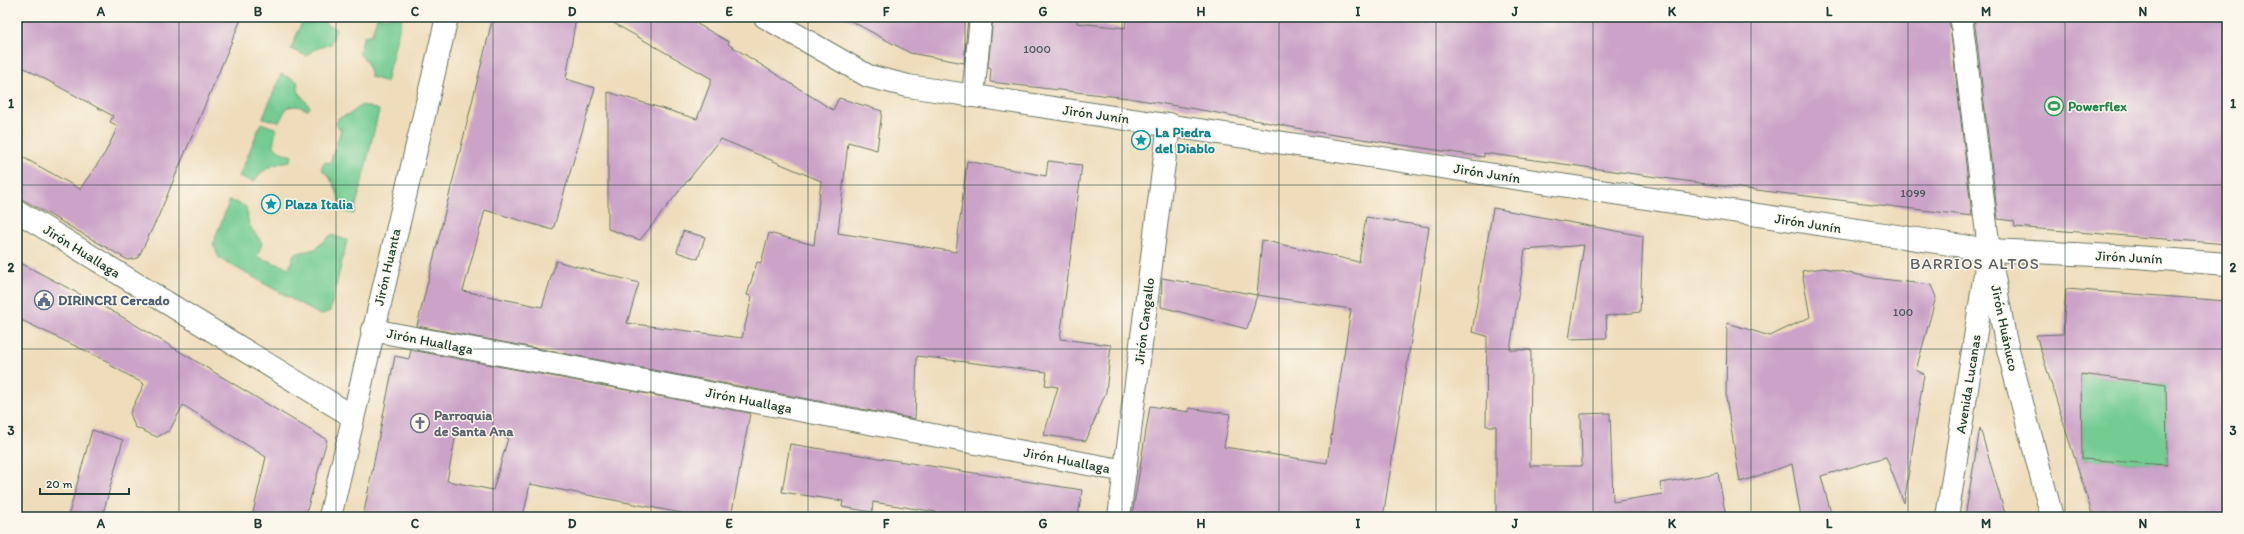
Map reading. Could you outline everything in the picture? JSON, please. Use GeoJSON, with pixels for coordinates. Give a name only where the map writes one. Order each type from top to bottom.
{"type":"FeatureCollection","features":[{"type":"Feature","properties":{"kind":"street","name":"Jirón Huanta"},"geometry":{"type":"LineString","coordinates":[[330,517],[352,416],[446,17]]}},
{"type":"Feature","properties":{"kind":"street","name":"Jirón Junín"},"geometry":{"type":"LineString","coordinates":[[765,17],[868,76],[908,86],[1169,124],[1989,250],[2136,257],[2227,264]]}},
{"type":"Feature","properties":{"kind":"street"},"geometry":{"type":"LineString","coordinates":[[973,96],[980,17]]}},
{"type":"Feature","properties":{"kind":"street","name":"Jirón Huánuco"},"geometry":{"type":"LineString","coordinates":[[1961,17],[1989,250],[2005,338],[2052,517]]}},
{"type":"Feature","properties":{"kind":"street","name":"Jirón Cangallo"},"geometry":{"type":"LineString","coordinates":[[1119,517],[1169,124]]}},
{"type":"Feature","properties":{"kind":"street","name":"Jirón Huallaga"},"geometry":{"type":"LineString","coordinates":[[17,211],[352,416]]}},
{"type":"Feature","properties":{"kind":"street","name":"Avenida Lucanas"},"geometry":{"type":"LineString","coordinates":[[1947,517],[1989,250]]}},
{"type":"Feature","properties":{"kind":"street","name":"Jirón Huallaga"},"geometry":{"type":"LineString","coordinates":[[372,330],[1126,471]]}},
{"type":"Feature","properties":{"kind":"green space"},"geometry":{"type":"Polygon","coordinates":[[[304,17],[323,17],[322,19],[326,24],[336,29],[331,44],[313,50],[307,56],[291,49],[304,17]]]}},
{"type":"Feature","properties":{"kind":"green space"},"geometry":{"type":"Polygon","coordinates":[[[377,17],[402,17],[386,82],[371,77],[367,62],[359,53],[364,36],[372,34],[377,17]]]}},
{"type":"Feature","properties":{"kind":"green space"},"geometry":{"type":"Polygon","coordinates":[[[281,74],[297,81],[299,93],[310,107],[308,110],[298,106],[287,107],[279,122],[263,118],[281,74]]]}},
{"type":"Feature","properties":{"kind":"green space"},"geometry":{"type":"Polygon","coordinates":[[[362,105],[379,110],[354,214],[341,211],[336,188],[330,178],[321,169],[324,162],[330,163],[341,130],[336,125],[338,118],[350,114],[362,105]]]}},
{"type":"Feature","properties":{"kind":"green space"},"geometry":{"type":"Polygon","coordinates":[[[261,123],[277,129],[274,141],[275,147],[277,150],[292,156],[290,161],[269,167],[257,177],[254,182],[239,177],[261,123]]]}},
{"type":"Feature","properties":{"kind":"green space"},"geometry":{"type":"Polygon","coordinates":[[[230,200],[246,207],[249,225],[262,243],[257,257],[289,268],[294,254],[315,249],[331,235],[347,240],[330,311],[320,315],[219,258],[213,243],[230,200]]]}},
{"type":"Feature","properties":{"kind":"green space"},"geometry":{"type":"Polygon","coordinates":[[[2081,374],[2166,385],[2167,465],[2082,459],[2081,374]]]}},
{"type":"Feature","properties":{"kind":"building"},"geometry":{"type":"Polygon","coordinates":[[[17,17],[242,17],[158,217],[138,258],[128,260],[17,196],[17,154],[80,189],[105,153],[118,126],[110,122],[113,116],[17,64],[17,17]]]}},
{"type":"Feature","properties":{"kind":"building"},"geometry":{"type":"Polygon","coordinates":[[[493,17],[576,17],[566,79],[595,88],[553,230],[485,210],[463,291],[542,307],[556,261],[639,283],[627,323],[742,338],[752,297],[747,295],[757,262],[761,263],[769,233],[814,245],[821,181],[721,139],[640,240],[608,229],[608,92],[697,119],[712,79],[603,17],[685,17],[729,42],[728,44],[833,110],[839,98],[882,111],[877,150],[848,142],[838,233],[956,252],[967,161],[1046,176],[1048,161],[1082,165],[1060,339],[1111,345],[1106,392],[1086,441],[1044,435],[1058,387],[1045,385],[1047,372],[917,356],[915,419],[417,326],[493,17]]]}},
{"type":"Feature","properties":{"kind":"building"},"geometry":{"type":"Polygon","coordinates":[[[844,17],[968,17],[964,63],[910,53],[844,17]]]}},
{"type":"Feature","properties":{"kind":"building"},"geometry":{"type":"Polygon","coordinates":[[[993,17],[1077,17],[1077,23],[1125,28],[1126,17],[1949,17],[1972,216],[1714,185],[1484,153],[1484,157],[1328,134],[1207,111],[1128,98],[990,82],[991,68],[988,67],[993,17]]]}},
{"type":"Feature","properties":{"kind":"building"},"geometry":{"type":"Polygon","coordinates":[[[1974,17],[2227,17],[2227,244],[2015,227],[2014,221],[1998,219],[1974,17]]]}},
{"type":"Feature","properties":{"kind":"building"},"geometry":{"type":"Polygon","coordinates":[[[1493,208],[1643,236],[1640,312],[1606,316],[1607,338],[1569,339],[1584,245],[1525,250],[1510,350],[1531,350],[1530,466],[1582,466],[1581,414],[1610,413],[1613,502],[1662,494],[1660,483],[1718,473],[1726,517],[1496,517],[1496,426],[1486,426],[1487,336],[1472,332],[1493,208]]]}},
{"type":"Feature","properties":{"kind":"building"},"geometry":{"type":"Polygon","coordinates":[[[1366,217],[1429,227],[1383,517],[1132,517],[1150,406],[1189,412],[1189,408],[1230,414],[1224,447],[1327,463],[1351,309],[1257,295],[1262,240],[1359,262],[1366,217]]]}},
{"type":"Feature","properties":{"kind":"building"},"geometry":{"type":"Polygon","coordinates":[[[683,231],[705,237],[698,259],[677,252],[683,231]]]}},
{"type":"Feature","properties":{"kind":"building"},"geometry":{"type":"Polygon","coordinates":[[[17,261],[119,315],[327,440],[305,517],[252,517],[266,457],[183,405],[170,430],[157,437],[135,427],[130,413],[144,384],[110,365],[111,363],[17,318],[17,261]]]}},
{"type":"Feature","properties":{"kind":"building"},"geometry":{"type":"Polygon","coordinates":[[[1824,268],[1874,278],[1931,285],[1936,297],[1916,370],[1924,374],[1904,503],[1886,457],[1821,476],[1832,517],[1801,517],[1792,464],[1740,482],[1726,398],[1727,323],[1770,336],[1810,317],[1802,271],[1824,268]]]}},
{"type":"Feature","properties":{"kind":"building"},"geometry":{"type":"Polygon","coordinates":[[[1162,278],[1257,295],[1247,329],[1161,307],[1162,278]]]}},
{"type":"Feature","properties":{"kind":"building"},"geometry":{"type":"Polygon","coordinates":[[[2066,289],[2227,301],[2227,517],[2093,517],[2036,335],[2063,334],[2066,289]],[[2081,374],[2082,459],[2167,465],[2166,385],[2081,374]]]}},
{"type":"Feature","properties":{"kind":"building"},"geometry":{"type":"Polygon","coordinates":[[[411,350],[750,413],[731,517],[702,517],[530,484],[523,517],[363,517],[395,356],[409,359],[411,350]],[[457,429],[447,481],[493,490],[508,438],[457,429]]]}},
{"type":"Feature","properties":{"kind":"building"},"geometry":{"type":"Polygon","coordinates":[[[1980,428],[2006,517],[1965,517],[1980,428]]]}},
{"type":"Feature","properties":{"kind":"building"},"geometry":{"type":"Polygon","coordinates":[[[92,430],[123,440],[102,517],[68,517],[92,430]]]}},
{"type":"Feature","properties":{"kind":"building"},"geometry":{"type":"Polygon","coordinates":[[[790,444],[1082,490],[1078,517],[935,517],[936,512],[873,502],[872,512],[842,507],[843,501],[782,492],[790,444]]]}},
{"type":"Feature","properties":{"kind":"place","name":"Powerflex"},"geometry":{"type":"Point","coordinates":[2054,106]}},
{"type":"Feature","properties":{"kind":"place","name":"La Piedra del Diablo"},"geometry":{"type":"Point","coordinates":[1141,140]}},
{"type":"Feature","properties":{"kind":"place","name":"Plaza Italia"},"geometry":{"type":"Point","coordinates":[271,204]}},
{"type":"Feature","properties":{"kind":"place","name":"DIRINCRI Cercado"},"geometry":{"type":"Point","coordinates":[44,300]}},
{"type":"Feature","properties":{"kind":"place","name":"Parroquia de Santa Ana"},"geometry":{"type":"Point","coordinates":[420,423]}},
{"type":"Feature","properties":{"kind":"district","name":"BARRIOS ALTOS"},"geometry":{"type":"Point","coordinates":[1975,263]}}]}
